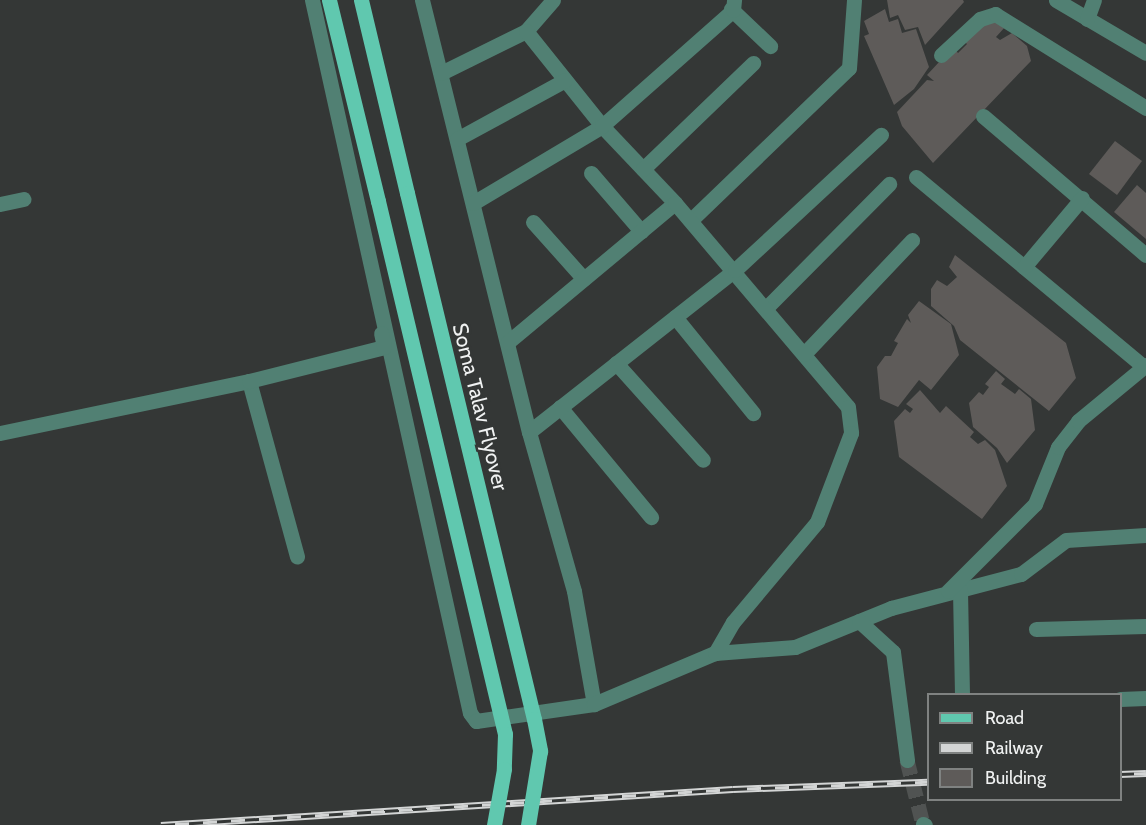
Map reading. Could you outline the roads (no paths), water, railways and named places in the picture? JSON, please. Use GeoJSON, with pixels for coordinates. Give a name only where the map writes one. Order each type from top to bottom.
{"type":"FeatureCollection","features":[{"type":"Feature","properties":{"kind":"main road"},"geometry":{"type":"LineString","coordinates":[[329,0],[505,734],[504,769],[494,825]]}},
{"type":"Feature","properties":{"kind":"main road","name":"Soma Talav Flyover"},"geometry":{"type":"LineString","coordinates":[[362,0],[532,711],[540,751],[528,825]]}},
{"type":"Feature","properties":{"kind":"street"},"geometry":{"type":"LineString","coordinates":[[0,433],[249,381],[384,346],[301,0]]}},
{"type":"Feature","properties":{"kind":"street"},"geometry":{"type":"LineString","coordinates":[[312,0],[470,713],[476,721],[594,704],[714,653],[795,647],[859,621],[1021,574],[1066,540],[1146,535]]}},
{"type":"Feature","properties":{"kind":"street"},"geometry":{"type":"LineString","coordinates":[[422,0],[529,432],[574,591],[594,704]]}},
{"type":"Feature","properties":{"kind":"street"},"geometry":{"type":"LineString","coordinates":[[441,73],[526,31],[553,0]]}},
{"type":"Feature","properties":{"kind":"street"},"geometry":{"type":"LineString","coordinates":[[691,220],[849,68],[855,0]]}},
{"type":"Feature","properties":{"kind":"street"},"geometry":{"type":"LineString","coordinates":[[1056,0],[1146,53]]}},
{"type":"Feature","properties":{"kind":"street"},"geometry":{"type":"LineString","coordinates":[[1087,19],[1094,0]]}},
{"type":"Feature","properties":{"kind":"street"},"geometry":{"type":"LineString","coordinates":[[472,203],[602,126],[733,6],[770,46]]}},
{"type":"Feature","properties":{"kind":"street"},"geometry":{"type":"LineString","coordinates":[[940,56],[981,19],[995,14],[1146,108]]}},
{"type":"Feature","properties":{"kind":"street"},"geometry":{"type":"LineString","coordinates":[[526,31],[602,126],[735,270],[848,407],[851,433],[818,522],[733,622],[714,653]]}},
{"type":"Feature","properties":{"kind":"street"},"geometry":{"type":"LineString","coordinates":[[642,169],[753,63]]}},
{"type":"Feature","properties":{"kind":"street"},"geometry":{"type":"LineString","coordinates":[[457,139],[565,80]]}},
{"type":"Feature","properties":{"kind":"street"},"geometry":{"type":"LineString","coordinates":[[983,116],[1082,198],[1146,255]]}},
{"type":"Feature","properties":{"kind":"street"},"geometry":{"type":"LineString","coordinates":[[529,432],[735,270],[881,135]]}},
{"type":"Feature","properties":{"kind":"street"},"geometry":{"type":"LineString","coordinates":[[591,173],[641,231]]}},
{"type":"Feature","properties":{"kind":"street"},"geometry":{"type":"LineString","coordinates":[[916,177],[1145,366],[1078,421],[1058,447],[1035,504],[953,592],[962,693]]}},
{"type":"Feature","properties":{"kind":"street"},"geometry":{"type":"LineString","coordinates":[[766,308],[889,184]]}},
{"type":"Feature","properties":{"kind":"street"},"geometry":{"type":"LineString","coordinates":[[1024,267],[1082,198]]}},
{"type":"Feature","properties":{"kind":"street"},"geometry":{"type":"LineString","coordinates":[[0,204],[23,199]]}},
{"type":"Feature","properties":{"kind":"street"},"geometry":{"type":"LineString","coordinates":[[508,342],[675,203]]}},
{"type":"Feature","properties":{"kind":"street"},"geometry":{"type":"LineString","coordinates":[[533,222],[584,279]]}},
{"type":"Feature","properties":{"kind":"street"},"geometry":{"type":"LineString","coordinates":[[804,354],[912,240]]}},
{"type":"Feature","properties":{"kind":"street"},"geometry":{"type":"LineString","coordinates":[[675,317],[753,413]]}},
{"type":"Feature","properties":{"kind":"street"},"geometry":{"type":"LineString","coordinates":[[616,363],[703,460]]}},
{"type":"Feature","properties":{"kind":"street"},"geometry":{"type":"LineString","coordinates":[[249,381],[297,556]]}},
{"type":"Feature","properties":{"kind":"street"},"geometry":{"type":"LineString","coordinates":[[560,407],[651,517]]}},
{"type":"Feature","properties":{"kind":"street"},"geometry":{"type":"LineString","coordinates":[[859,621],[893,652],[907,760]]}},
{"type":"Feature","properties":{"kind":"street"},"geometry":{"type":"LineString","coordinates":[[1036,629],[1146,626]]}},
{"type":"Feature","properties":{"kind":"street"},"geometry":{"type":"LineString","coordinates":[[1122,699],[1146,698]]}},
{"type":"Feature","properties":{"kind":"tunnel"},"geometry":{"type":"LineString","coordinates":[[907,760],[923,824]]}},
{"type":"Feature","properties":{"kind":"railway"},"geometry":{"type":"LineString","coordinates":[[1122,774],[1146,773]]}},
{"type":"Feature","properties":{"kind":"railway"},"geometry":{"type":"LineString","coordinates":[[161,825],[733,789],[927,782]]}}]}
